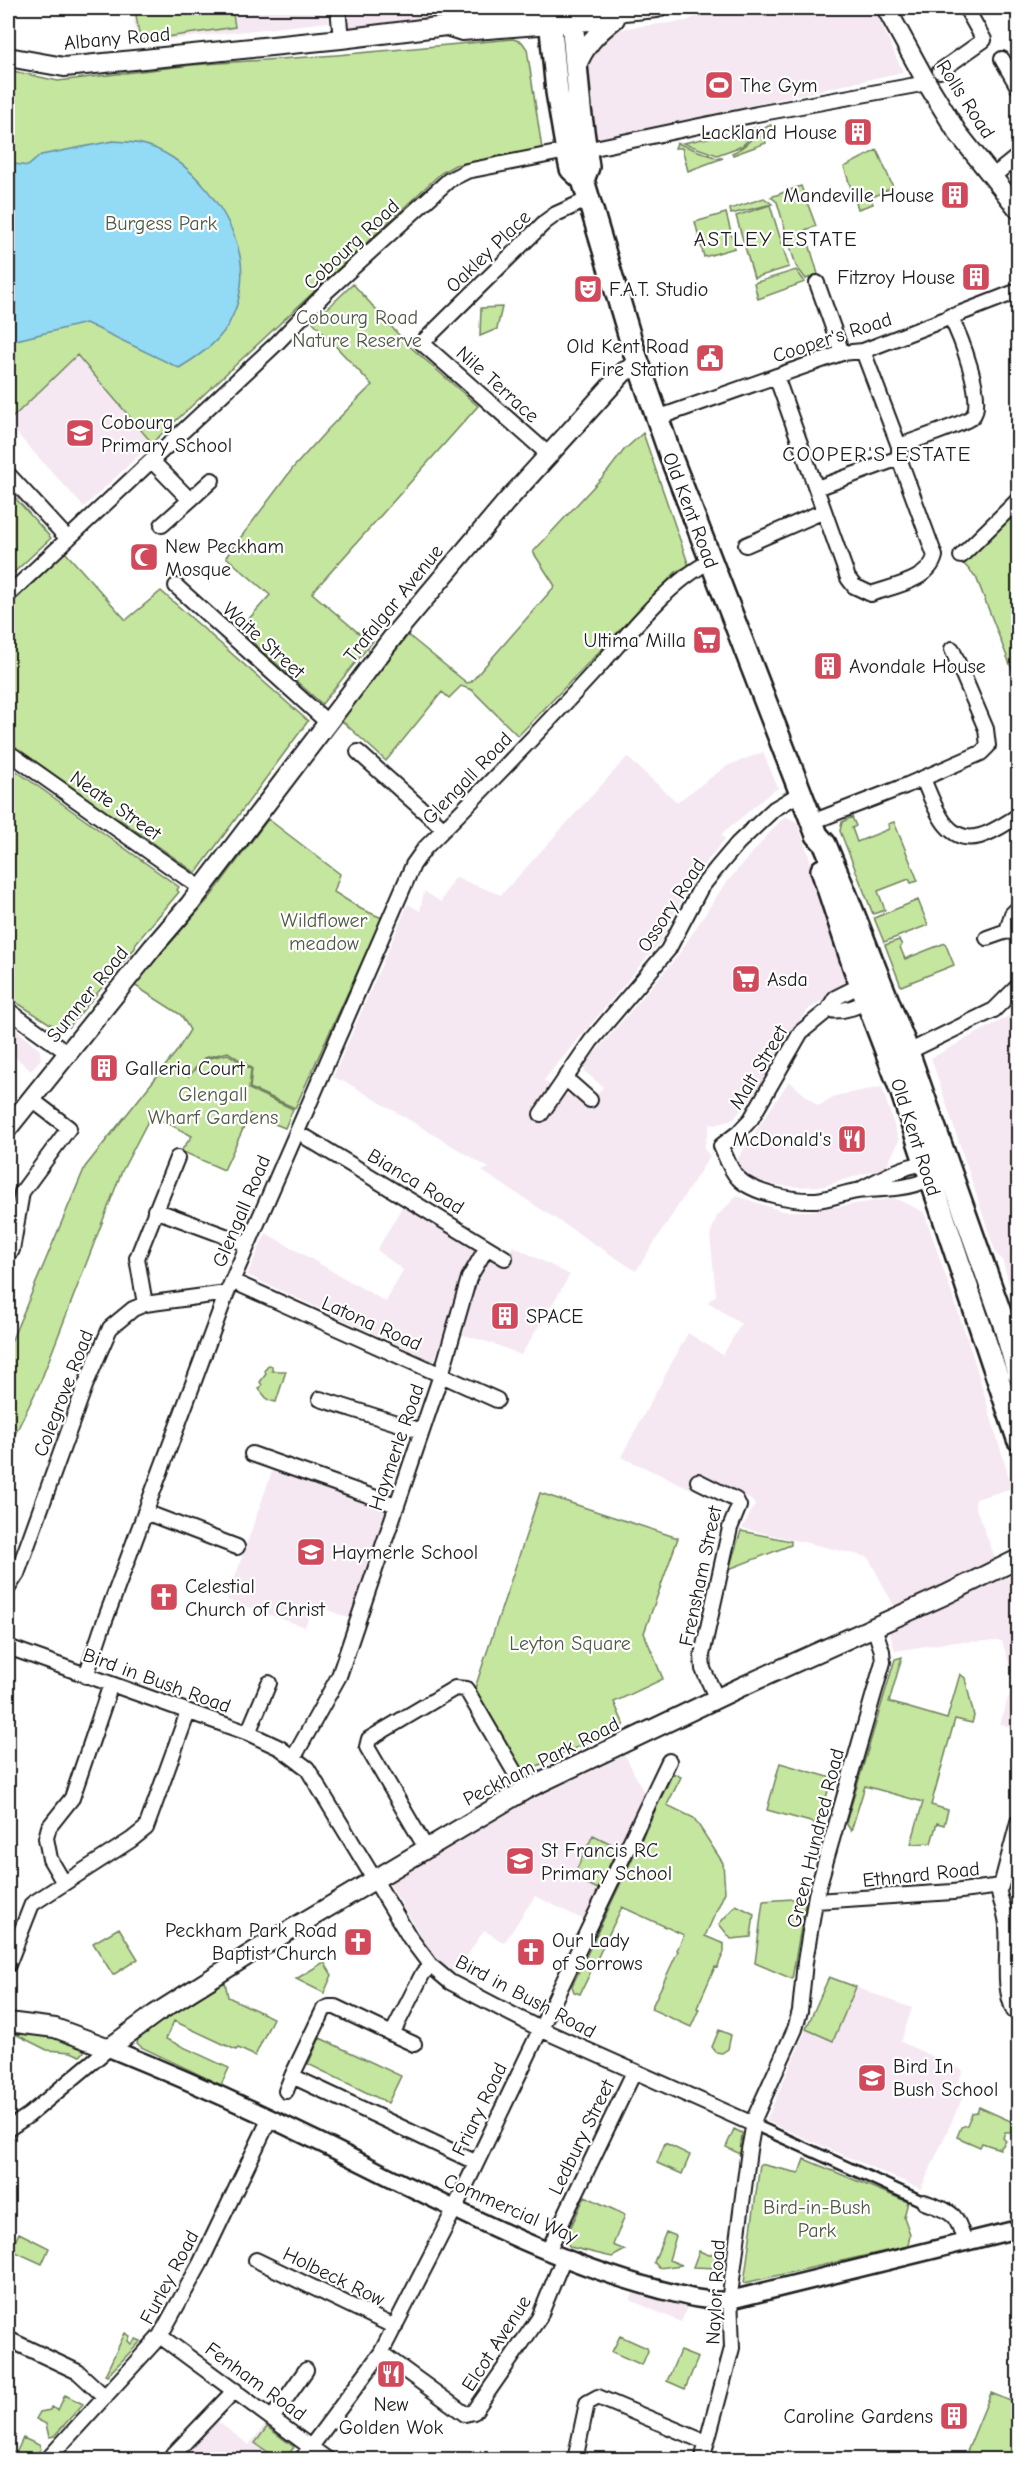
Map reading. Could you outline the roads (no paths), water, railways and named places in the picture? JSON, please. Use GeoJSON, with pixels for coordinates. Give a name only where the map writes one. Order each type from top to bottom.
{"type":"FeatureCollection","features":[{"type":"Feature","properties":{"kind":"highway","name":"Old Kent Road"},"geometry":{"type":"LineString","coordinates":[[571,12],[576,68],[576,150]]}},
{"type":"Feature","properties":{"kind":"highway","name":"Old Kent Road"},"geometry":{"type":"LineString","coordinates":[[550,14],[557,92],[576,150],[588,167],[586,189],[639,366],[711,561],[815,829],[825,844],[908,1052],[1003,1322],[1018,1373]]}},
{"type":"Feature","properties":{"kind":"highway","name":"Old Kent Road"},"geometry":{"type":"LineString","coordinates":[[815,829],[815,846],[864,993],[901,1090],[1018,1439]]}},
{"type":"Feature","properties":{"kind":"main road","name":"Albany Road"},"geometry":{"type":"LineString","coordinates":[[8,57],[64,67],[446,26],[462,31],[550,14],[618,13],[657,8]]}},
{"type":"Feature","properties":{"kind":"main road","name":"Rolls Road"},"geometry":{"type":"LineString","coordinates":[[886,8],[934,77],[957,132],[1018,209]]}},
{"type":"Feature","properties":{"kind":"main road"},"geometry":{"type":"LineString","coordinates":[[576,68],[580,56],[592,39],[618,13]]}},
{"type":"Feature","properties":{"kind":"main road","name":"Trafalgar Avenue"},"geometry":{"type":"LineString","coordinates":[[202,889],[327,722],[432,588],[548,454],[625,371],[639,366]]}},
{"type":"Feature","properties":{"kind":"main road","name":"Sumner Road"},"geometry":{"type":"LineString","coordinates":[[8,1128],[202,889]]}},
{"type":"Feature","properties":{"kind":"main road","name":"Peckham Park Road"},"geometry":{"type":"LineString","coordinates":[[109,2048],[155,2014],[218,1974],[525,1790],[945,1595],[1018,1558]]}},
{"type":"Feature","properties":{"kind":"main road","name":"Commercial Way"},"geometry":{"type":"LineString","coordinates":[[8,2022],[51,2026],[109,2048]]}},
{"type":"Feature","properties":{"kind":"street"},"geometry":{"type":"LineString","coordinates":[[338,8],[341,39]]}},
{"type":"Feature","properties":{"kind":"street"},"geometry":{"type":"LineString","coordinates":[[934,77],[984,40],[966,8]]}},
{"type":"Feature","properties":{"kind":"street"},"geometry":{"type":"LineString","coordinates":[[1002,59],[1018,83]]}},
{"type":"Feature","properties":{"kind":"street","name":"Cobourg Road"},"geometry":{"type":"LineString","coordinates":[[8,595],[277,343],[328,290],[449,180],[467,171],[846,97],[934,77]]}},
{"type":"Feature","properties":{"kind":"street"},"geometry":{"type":"LineString","coordinates":[[992,177],[1018,156]]}},
{"type":"Feature","properties":{"kind":"street","name":"Oakley Place"},"geometry":{"type":"LineString","coordinates":[[422,343],[545,222],[586,189]]}},
{"type":"Feature","properties":{"kind":"street"},"geometry":{"type":"LineString","coordinates":[[818,283],[842,353]]}},
{"type":"Feature","properties":{"kind":"street","name":"Cooper's Road"},"geometry":{"type":"LineString","coordinates":[[657,418],[842,353],[863,351],[1018,291]]}},
{"type":"Feature","properties":{"kind":"street"},"geometry":{"type":"LineString","coordinates":[[817,488],[877,466],[899,452],[973,416],[975,386],[950,316]]}},
{"type":"Feature","properties":{"kind":"street","name":"Nile Terrace"},"geometry":{"type":"LineString","coordinates":[[422,343],[548,454]]}},
{"type":"Feature","properties":{"kind":"street"},"geometry":{"type":"LineString","coordinates":[[776,376],[848,578],[854,586],[872,594],[922,576],[933,566],[935,556],[863,351]]}},
{"type":"Feature","properties":{"kind":"street"},"geometry":{"type":"LineString","coordinates":[[152,461],[190,500]]}},
{"type":"Feature","properties":{"kind":"street"},"geometry":{"type":"LineString","coordinates":[[8,474],[68,539]]}},
{"type":"Feature","properties":{"kind":"street"},"geometry":{"type":"LineString","coordinates":[[162,525],[212,480]]}},
{"type":"Feature","properties":{"kind":"street"},"geometry":{"type":"LineString","coordinates":[[961,556],[1018,500]]}},
{"type":"Feature","properties":{"kind":"street"},"geometry":{"type":"LineString","coordinates":[[746,545],[824,511]]}},
{"type":"Feature","properties":{"kind":"street","name":"Glengall Road"},"geometry":{"type":"LineString","coordinates":[[86,1676],[226,1295],[413,865],[444,829],[674,586],[695,569],[711,561]]}},
{"type":"Feature","properties":{"kind":"street","name":"Waite Street"},"geometry":{"type":"LineString","coordinates":[[176,586],[327,722]]}},
{"type":"Feature","properties":{"kind":"street"},"geometry":{"type":"LineString","coordinates":[[815,829],[981,753],[988,746],[986,729],[951,649]]}},
{"type":"Feature","properties":{"kind":"street","name":"Neate Street"},"geometry":{"type":"LineString","coordinates":[[8,752],[202,889]]}},
{"type":"Feature","properties":{"kind":"street"},"geometry":{"type":"LineString","coordinates":[[358,752],[444,829]]}},
{"type":"Feature","properties":{"kind":"street"},"geometry":{"type":"LineString","coordinates":[[923,779],[940,817],[947,827],[957,834],[970,837],[982,835],[1018,816]]}},
{"type":"Feature","properties":{"kind":"street","name":"Ossory Road"},"geometry":{"type":"LineString","coordinates":[[541,1114],[557,1094],[565,1078],[591,1041],[668,950],[700,889],[716,869],[758,823],[774,809],[801,793]]}},
{"type":"Feature","properties":{"kind":"street"},"geometry":{"type":"LineString","coordinates":[[987,938],[1013,932],[1012,915],[1018,908]]}},
{"type":"Feature","properties":{"kind":"street","name":"Malt Street"},"geometry":{"type":"LineString","coordinates":[[882,986],[864,993],[842,1012],[828,1010],[801,1032],[751,1119],[721,1146],[737,1178],[748,1186],[774,1194],[816,1200],[856,1191],[894,1189],[927,1171]]}},
{"type":"Feature","properties":{"kind":"street"},"geometry":{"type":"LineString","coordinates":[[908,1052],[994,1010],[1018,986]]}},
{"type":"Feature","properties":{"kind":"street"},"geometry":{"type":"LineString","coordinates":[[8,1010],[68,1053]]}},
{"type":"Feature","properties":{"kind":"street"},"geometry":{"type":"LineString","coordinates":[[565,1078],[590,1100]]}},
{"type":"Feature","properties":{"kind":"street"},"geometry":{"type":"LineString","coordinates":[[12,1250],[22,1192],[69,1128],[31,1099]]}},
{"type":"Feature","properties":{"kind":"street","name":"Bianca Road"},"geometry":{"type":"LineString","coordinates":[[307,1138],[505,1258]]}},
{"type":"Feature","properties":{"kind":"street"},"geometry":{"type":"LineString","coordinates":[[146,1304],[137,1258],[177,1158]]}},
{"type":"Feature","properties":{"kind":"street"},"geometry":{"type":"LineString","coordinates":[[927,1171],[947,1165]]}},
{"type":"Feature","properties":{"kind":"street"},"geometry":{"type":"LineString","coordinates":[[155,1210],[247,1244]]}},
{"type":"Feature","properties":{"kind":"street","name":"Haymerle Road"},"geometry":{"type":"LineString","coordinates":[[294,1757],[339,1676],[441,1375],[469,1278],[487,1247]]}},
{"type":"Feature","properties":{"kind":"street","name":"Latona Road"},"geometry":{"type":"LineString","coordinates":[[232,1281],[497,1400]]}},
{"type":"Feature","properties":{"kind":"street","name":"Colegrove Road"},"geometry":{"type":"LineString","coordinates":[[8,1588],[17,1574],[110,1328],[120,1318],[146,1304],[226,1295]]}},
{"type":"Feature","properties":{"kind":"street"},"geometry":{"type":"LineString","coordinates":[[320,1399],[422,1431]]}},
{"type":"Feature","properties":{"kind":"street"},"geometry":{"type":"LineString","coordinates":[[252,1454],[396,1505]]}},
{"type":"Feature","properties":{"kind":"street","name":"Frensham Street"},"geometry":{"type":"LineString","coordinates":[[698,1481],[736,1500],[740,1506],[730,1527],[702,1655],[703,1668],[717,1699]]}},
{"type":"Feature","properties":{"kind":"street"},"geometry":{"type":"LineString","coordinates":[[145,1512],[237,1547]]}},
{"type":"Feature","properties":{"kind":"street","name":"Green Hundred Road"},"geometry":{"type":"LineString","coordinates":[[755,2125],[755,2117],[791,2038],[800,2011],[805,1962],[816,1901],[883,1662],[874,1627]]}},
{"type":"Feature","properties":{"kind":"street","name":"Bird in Bush Road"},"geometry":{"type":"LineString","coordinates":[[8,1647],[248,1733],[294,1757],[307,1768],[374,1880],[431,1966],[450,1982],[540,2029],[946,2210],[957,2218],[965,2243]]}},
{"type":"Feature","properties":{"kind":"street"},"geometry":{"type":"LineString","coordinates":[[248,1733],[269,1683]]}},
{"type":"Feature","properties":{"kind":"street"},"geometry":{"type":"LineString","coordinates":[[64,1883],[50,1859],[46,1838],[49,1827],[72,1798],[111,1684]]}},
{"type":"Feature","properties":{"kind":"street"},"geometry":{"type":"LineString","coordinates":[[426,1848],[367,1747],[369,1739],[455,1688],[466,1689],[525,1790]]}},
{"type":"Feature","properties":{"kind":"street"},"geometry":{"type":"LineString","coordinates":[[8,1960],[30,1906],[146,1828],[188,1712]]}},
{"type":"Feature","properties":{"kind":"street","name":"Friary Road"},"geometry":{"type":"LineString","coordinates":[[301,2460],[381,2353],[395,2327],[669,1761]]}},
{"type":"Feature","properties":{"kind":"street","name":"Ethnard Road"},"geometry":{"type":"LineString","coordinates":[[816,1901],[953,1892],[1001,1886],[1018,1822]]}},
{"type":"Feature","properties":{"kind":"street"},"geometry":{"type":"LineString","coordinates":[[998,1886],[998,1896],[1007,1925],[1008,1997],[1014,2012],[1018,2013]]}},
{"type":"Feature","properties":{"kind":"street"},"geometry":{"type":"LineString","coordinates":[[392,2034],[423,1973],[431,1966]]}},
{"type":"Feature","properties":{"kind":"street"},"geometry":{"type":"LineString","coordinates":[[286,2091],[324,2009],[329,2007],[336,2007],[414,2044]]}},
{"type":"Feature","properties":{"kind":"street"},"geometry":{"type":"LineString","coordinates":[[8,2129],[29,2115],[109,2048]]}},
{"type":"Feature","properties":{"kind":"street","name":"Commercial Way"},"geometry":{"type":"LineString","coordinates":[[109,2048],[270,2118],[548,2251],[621,2278],[684,2296],[718,2301],[730,2300],[1018,2229]]}},
{"type":"Feature","properties":{"kind":"street","name":"Ledbury Street"},"geometry":{"type":"LineString","coordinates":[[548,2251],[634,2072]]}},
{"type":"Feature","properties":{"kind":"street"},"geometry":{"type":"LineString","coordinates":[[292,2076],[475,2162]]}},
{"type":"Feature","properties":{"kind":"street","name":"Furley Road"},"geometry":{"type":"LineString","coordinates":[[47,2460],[160,2336],[200,2264],[270,2118]]}},
{"type":"Feature","properties":{"kind":"street","name":"Naylor Road"},"geometry":{"type":"LineString","coordinates":[[702,2460],[732,2348],[730,2300],[749,2150],[755,2125]]}},
{"type":"Feature","properties":{"kind":"street","name":"Elcot Avenue"},"geometry":{"type":"LineString","coordinates":[[381,2353],[465,2415],[474,2412],[539,2318],[564,2257]]}},
{"type":"Feature","properties":{"kind":"street","name":"Holbeck Row"},"geometry":{"type":"LineString","coordinates":[[256,2260],[395,2327]]}},
{"type":"Feature","properties":{"kind":"street","name":"Fenham Road"},"geometry":{"type":"LineString","coordinates":[[160,2336],[273,2417],[328,2460]]}},
{"type":"Feature","properties":{"kind":"street"},"geometry":{"type":"LineString","coordinates":[[8,2340],[78,2373],[105,2397]]}},
{"type":"Feature","properties":{"kind":"street"},"geometry":{"type":"LineString","coordinates":[[273,2417],[306,2370]]}},
{"type":"Feature","properties":{"kind":"street"},"geometry":{"type":"LineString","coordinates":[[168,2460],[235,2390]]}},
{"type":"Feature","properties":{"kind":"street"},"geometry":{"type":"LineString","coordinates":[[575,2460],[587,2403],[597,2397],[705,2442]]}},
{"type":"Feature","properties":{"kind":"water"},"geometry":{"type":"Polygon","coordinates":[[[113,141],[149,146],[180,163],[207,190],[219,206],[228,222],[240,256],[242,278],[240,293],[229,324],[204,352],[179,368],[86,323],[8,342],[8,163],[28,166],[41,155],[113,141]]]}},
{"type":"Feature","properties":{"kind":"place","name":"The Gym"},"geometry":{"type":"Point","coordinates":[719,85]}},
{"type":"Feature","properties":{"kind":"place","name":"Lackland House"},"geometry":{"type":"Point","coordinates":[858,132]}},
{"type":"Feature","properties":{"kind":"place","name":"Mandeville House"},"geometry":{"type":"Point","coordinates":[955,195]}},
{"type":"Feature","properties":{"kind":"place","name":"Fitzroy House"},"geometry":{"type":"Point","coordinates":[976,277]}},
{"type":"Feature","properties":{"kind":"place","name":"F.A.T. Studio"},"geometry":{"type":"Point","coordinates":[588,289]}},
{"type":"Feature","properties":{"kind":"place","name":"Old Kent Road Fire Station"},"geometry":{"type":"Point","coordinates":[710,358]}},
{"type":"Feature","properties":{"kind":"place","name":"Cobourg Primary School"},"geometry":{"type":"Point","coordinates":[80,433]}},
{"type":"Feature","properties":{"kind":"place","name":"New Peckham Mosque"},"geometry":{"type":"Point","coordinates":[144,557]}},
{"type":"Feature","properties":{"kind":"place","name":"Ultima Milla"},"geometry":{"type":"Point","coordinates":[707,640]}},
{"type":"Feature","properties":{"kind":"place","name":"Avondale House"},"geometry":{"type":"Point","coordinates":[828,666]}},
{"type":"Feature","properties":{"kind":"place","name":"Asda"},"geometry":{"type":"Point","coordinates":[746,979]}},
{"type":"Feature","properties":{"kind":"place","name":"Galleria Court"},"geometry":{"type":"Point","coordinates":[104,1068]}},
{"type":"Feature","properties":{"kind":"place","name":"McDonald's"},"geometry":{"type":"Point","coordinates":[852,1139]}},
{"type":"Feature","properties":{"kind":"place","name":"SPACE"},"geometry":{"type":"Point","coordinates":[505,1316]}},
{"type":"Feature","properties":{"kind":"place","name":"Haymerle School"},"geometry":{"type":"Point","coordinates":[311,1552]}},
{"type":"Feature","properties":{"kind":"place","name":"Celestial Church of Christ"},"geometry":{"type":"Point","coordinates":[164,1597]}},
{"type":"Feature","properties":{"kind":"place","name":"St Francis RC Primary School"},"geometry":{"type":"Point","coordinates":[520,1861]}},
{"type":"Feature","properties":{"kind":"place","name":"Peckham Park Road Baptist Church"},"geometry":{"type":"Point","coordinates":[358,1942]}},
{"type":"Feature","properties":{"kind":"place","name":"Our Lady of Sorrows"},"geometry":{"type":"Point","coordinates":[531,1952]}},
{"type":"Feature","properties":{"kind":"place","name":"Bird In Bush School"},"geometry":{"type":"Point","coordinates":[872,2078]}},
{"type":"Feature","properties":{"kind":"place","name":"New Golden Wok"},"geometry":{"type":"Point","coordinates":[391,2374]}},
{"type":"Feature","properties":{"kind":"place","name":"Caroline Gardens"},"geometry":{"type":"Point","coordinates":[954,2416]}},
{"type":"Feature","properties":{"kind":"district","name":"ASTLEY ESTATE"},"geometry":{"type":"Point","coordinates":[776,239]}},
{"type":"Feature","properties":{"kind":"district","name":"COOPER'S ESTATE"},"geometry":{"type":"Point","coordinates":[877,454]}},
{"type":"Feature","properties":{"kind":"park label","name":"Burgess Park"},"geometry":{"type":"Point","coordinates":[161,223]}},
{"type":"Feature","properties":{"kind":"park label","name":"Cobourg Road Nature Reserve"},"geometry":{"type":"Point","coordinates":[357,328]}},
{"type":"Feature","properties":{"kind":"park label","name":"Wildflower meadow"},"geometry":{"type":"Point","coordinates":[324,932]}},
{"type":"Feature","properties":{"kind":"park label","name":"Glengall Wharf Gardens"},"geometry":{"type":"Point","coordinates":[213,1106]}},
{"type":"Feature","properties":{"kind":"park label","name":"Leyton Square"},"geometry":{"type":"Point","coordinates":[570,1643]}},
{"type":"Feature","properties":{"kind":"park label","name":"Bird-in-Bush Park"},"geometry":{"type":"Point","coordinates":[817,2218]}}]}
